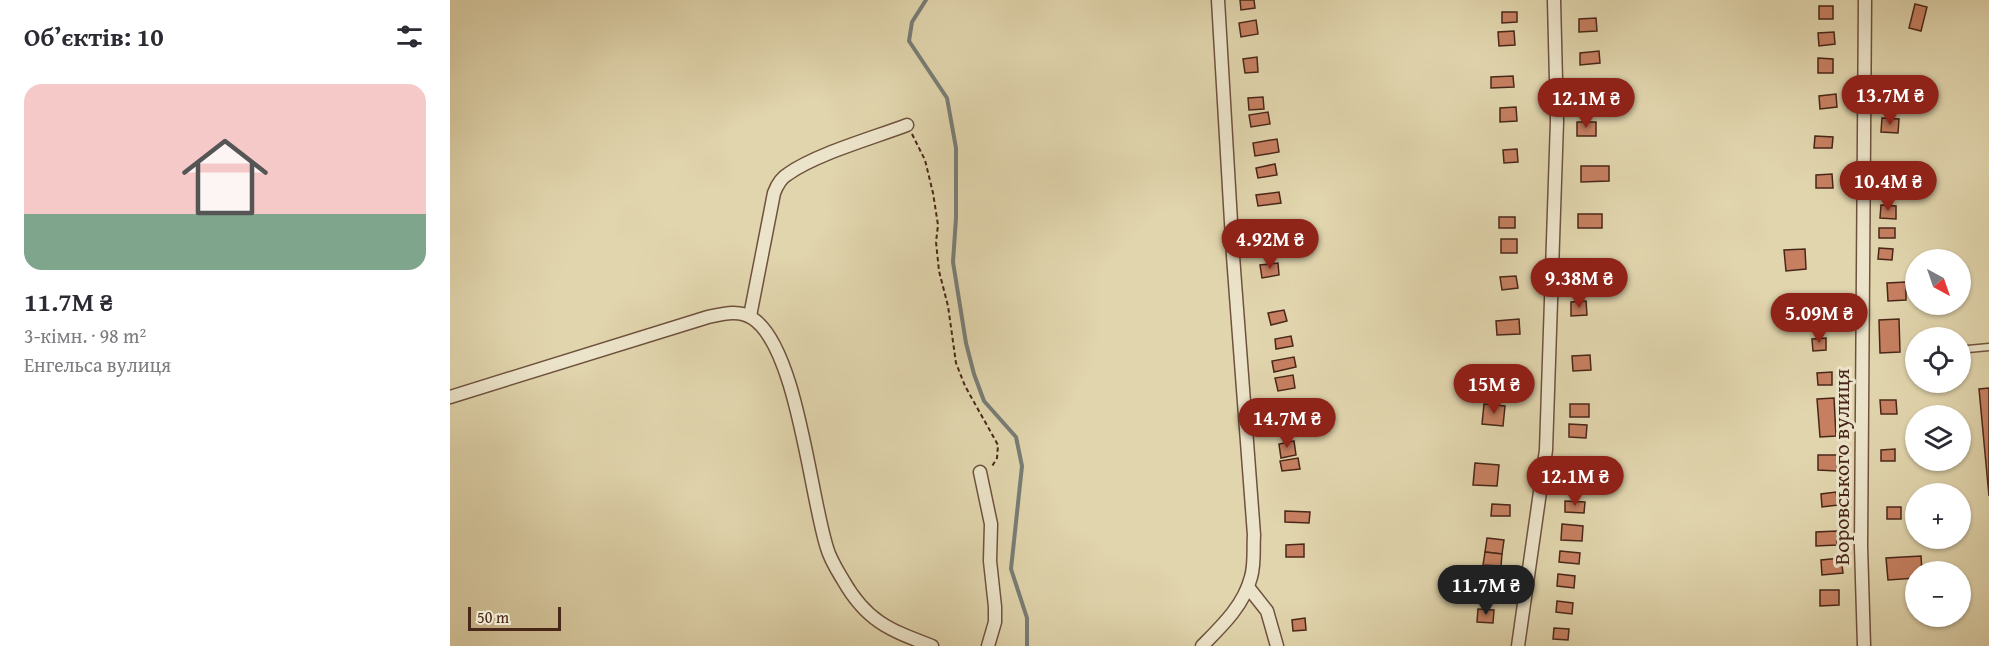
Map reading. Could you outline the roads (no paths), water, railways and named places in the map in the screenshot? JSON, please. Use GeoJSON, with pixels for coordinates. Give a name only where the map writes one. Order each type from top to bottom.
{"type":"FeatureCollection","features":[{"type":"Feature","properties":{"kind":"street"},"geometry":{"type":"LineString","coordinates":[[1202,646],[1226,621],[1248,587],[1252,575],[1254,535],[1233,256],[1218,0]]}},
{"type":"Feature","properties":{"kind":"street"},"geometry":{"type":"LineString","coordinates":[[1518,646],[1546,450],[1557,121],[1554,0]]}},
{"type":"Feature","properties":{"kind":"street","name":"Воровського вулиця"},"geometry":{"type":"LineString","coordinates":[[1864,646],[1861,546],[1865,0]]}},
{"type":"Feature","properties":{"kind":"street"},"geometry":{"type":"LineString","coordinates":[[750,316],[774,193],[778,183],[787,174],[812,161],[907,125]]}},
{"type":"Feature","properties":{"kind":"street"},"geometry":{"type":"LineString","coordinates":[[450,397],[708,317],[739,313],[750,316],[772,338],[787,372],[827,548],[843,581],[866,611],[881,625],[932,646]]}},
{"type":"Feature","properties":{"kind":"street"},"geometry":{"type":"LineString","coordinates":[[980,472],[991,524],[990,561],[995,622],[988,646]]}},
{"type":"Feature","properties":{"kind":"street"},"geometry":{"type":"LineString","coordinates":[[1248,587],[1259,597],[1267,611],[1277,646]]}},
{"type":"Feature","properties":{"kind":"lane"},"geometry":{"type":"LineString","coordinates":[[1971,349],[1989,347]]}},
{"type":"Feature","properties":{"kind":"waterway"},"geometry":{"type":"LineString","coordinates":[[926,0],[912,22],[909,41],[947,98],[956,148],[956,218],[953,262],[966,343],[974,374],[984,401],[1016,437],[1022,466],[1011,569],[1027,618],[1027,646]]}}]}
